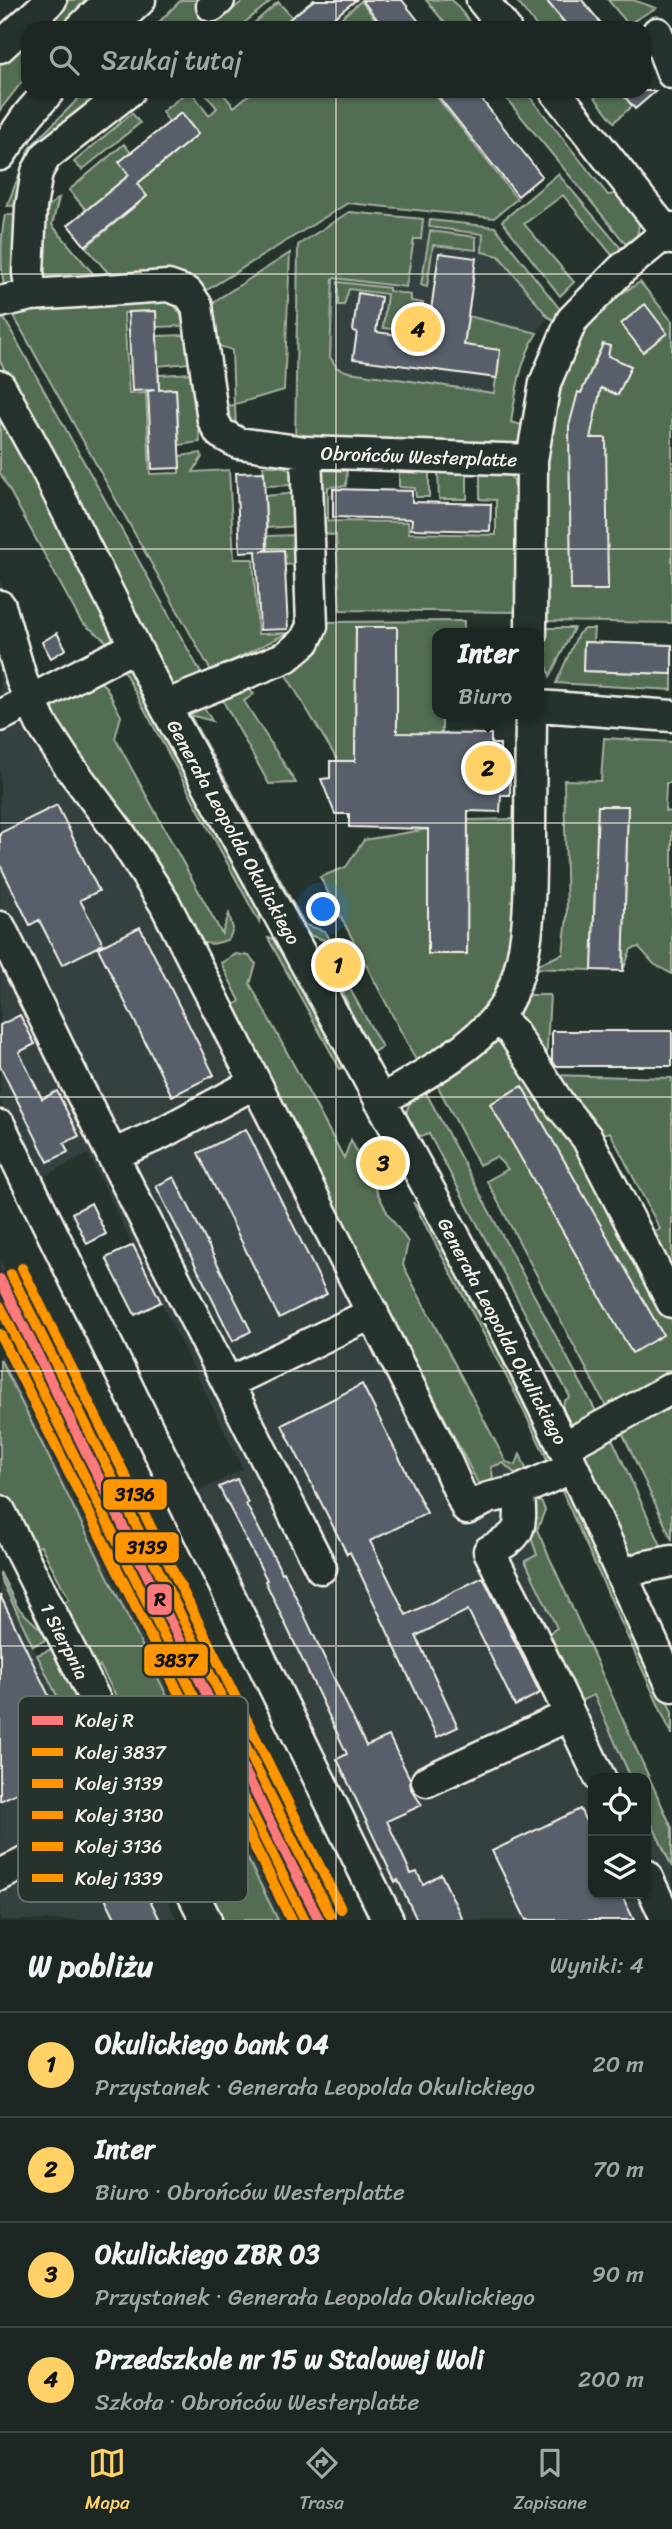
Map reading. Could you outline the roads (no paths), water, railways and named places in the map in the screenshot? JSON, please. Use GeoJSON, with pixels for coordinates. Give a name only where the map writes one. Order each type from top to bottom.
{"type":"FeatureCollection","features":[{"type":"Feature","properties":{"kind":"street"},"geometry":{"type":"LineString","coordinates":[[28,21],[51,0]]}},
{"type":"Feature","properties":{"kind":"street"},"geometry":{"type":"LineString","coordinates":[[88,21],[110,0]]}},
{"type":"Feature","properties":{"kind":"street"},"geometry":{"type":"LineString","coordinates":[[118,21],[140,0]]}},
{"type":"Feature","properties":{"kind":"street"},"geometry":{"type":"LineString","coordinates":[[482,0],[499,21]]}},
{"type":"Feature","properties":{"kind":"street"},"geometry":{"type":"LineString","coordinates":[[0,47],[21,28]]}},
{"type":"Feature","properties":{"kind":"street"},"geometry":{"type":"LineString","coordinates":[[657,33],[672,73]]}},
{"type":"Feature","properties":{"kind":"street"},"geometry":{"type":"LineString","coordinates":[[0,120],[21,93]]}},
{"type":"Feature","properties":{"kind":"street"},"geometry":{"type":"LineString","coordinates":[[0,155],[43,98]]}},
{"type":"Feature","properties":{"kind":"street"},"geometry":{"type":"LineString","coordinates":[[31,295],[28,272],[37,172],[46,156],[120,98]]}},
{"type":"Feature","properties":{"kind":"street"},"geometry":{"type":"LineString","coordinates":[[561,98],[670,233]]}},
{"type":"Feature","properties":{"kind":"street","name":"Obrońców Westerplatte"},"geometry":{"type":"LineString","coordinates":[[531,628],[532,460],[545,383],[572,320],[622,269],[670,233]]}},
{"type":"Feature","properties":{"kind":"street","name":"Obrońców Westerplatte"},"geometry":{"type":"LineString","coordinates":[[0,302],[31,295],[168,286],[188,293],[197,306],[213,420],[220,433],[239,443],[306,452],[532,460]]}},
{"type":"Feature","properties":{"kind":"street","name":"Generała Leopolda Okulickiego"},"geometry":{"type":"LineString","coordinates":[[0,386],[54,485],[165,706],[509,1336],[569,1457],[672,1686]]}},
{"type":"Feature","properties":{"kind":"street","name":"Obrońców Westerplatte"},"geometry":{"type":"LineString","coordinates":[[165,706],[286,657],[305,641],[312,626],[306,452]]}},
{"type":"Feature","properties":{"kind":"street"},"geometry":{"type":"LineString","coordinates":[[0,606],[29,699],[52,742],[121,835],[156,888],[373,1313],[437,1441],[467,1509],[488,1498],[519,1491],[672,1388]]}},
{"type":"Feature","properties":{"kind":"street"},"geometry":{"type":"LineString","coordinates":[[0,716],[135,646]]}},
{"type":"Feature","properties":{"kind":"street"},"geometry":{"type":"LineString","coordinates":[[544,706],[672,716]]}},
{"type":"Feature","properties":{"kind":"street"},"geometry":{"type":"LineString","coordinates":[[380,1101],[452,1058],[497,1017],[514,984],[522,955],[529,901],[531,719]]}},
{"type":"Feature","properties":{"kind":"street"},"geometry":{"type":"LineString","coordinates":[[0,927],[321,1568]]}},
{"type":"Feature","properties":{"kind":"street"},"geometry":{"type":"LineString","coordinates":[[497,1017],[513,1033],[559,1105],[587,1138],[672,1302]]}},
{"type":"Feature","properties":{"kind":"street"},"geometry":{"type":"LineString","coordinates":[[112,1155],[160,1134],[255,1083]]}},
{"type":"Feature","properties":{"kind":"street"},"geometry":{"type":"LineString","coordinates":[[0,1126],[388,1920]]}},
{"type":"Feature","properties":{"kind":"street"},"geometry":{"type":"LineString","coordinates":[[229,1383],[373,1313]]}},
{"type":"Feature","properties":{"kind":"street"},"geometry":{"type":"LineString","coordinates":[[519,1491],[520,1523],[517,1531],[507,1542],[489,1551],[598,1773]]}},
{"type":"Feature","properties":{"kind":"street","name":"1 Sierpnia"},"geometry":{"type":"LineString","coordinates":[[0,1511],[92,1696]]}},
{"type":"Feature","properties":{"kind":"street"},"geometry":{"type":"LineString","coordinates":[[622,1576],[643,1567],[672,1561]]}},
{"type":"Feature","properties":{"kind":"street"},"geometry":{"type":"LineString","coordinates":[[427,1781],[570,1715]]}},
{"type":"Feature","properties":{"kind":"street"},"geometry":{"type":"LineString","coordinates":[[0,1875],[18,1866]]}},
{"type":"Feature","properties":{"kind":"street"},"geometry":{"type":"LineString","coordinates":[[651,1886],[667,1920]]}},
{"type":"Feature","properties":{"kind":"street","name":"1 Sierpnia"},"geometry":{"type":"LineString","coordinates":[[197,1902],[206,1920]]}},
{"type":"Feature","properties":{"kind":"railway"},"geometry":{"type":"LineString","coordinates":[[0,1342],[176,1696]]}},
{"type":"Feature","properties":{"kind":"railway"},"geometry":{"type":"LineString","coordinates":[[248,1841],[287,1920]]}},
{"type":"Feature","properties":{"kind":"rail line","name":"3136"},"geometry":{"type":"LineString","coordinates":[[22,1268],[235,1696]]}},
{"type":"Feature","properties":{"kind":"rail line","name":"3139"},"geometry":{"type":"LineString","coordinates":[[11,1274],[221,1696]]}},
{"type":"Feature","properties":{"kind":"rail line","name":"R"},"geometry":{"type":"LineString","coordinates":[[0,1279],[208,1696]]}},
{"type":"Feature","properties":{"kind":"rail line","name":"3837"},"geometry":{"type":"LineString","coordinates":[[0,1306],[194,1696]]}},
{"type":"Feature","properties":{"kind":"rail line","name":"3130"},"geometry":{"type":"LineString","coordinates":[[0,1334],[180,1696]]}},
{"type":"Feature","properties":{"kind":"rail line","name":"1339"},"geometry":{"type":"LineString","coordinates":[[0,1334],[180,1696]]}},
{"type":"Feature","properties":{"kind":"rail line","name":"3136"},"geometry":{"type":"LineString","coordinates":[[248,1722],[341,1909]]}},
{"type":"Feature","properties":{"kind":"rail line","name":"3139"},"geometry":{"type":"LineString","coordinates":[[248,1750],[330,1915]]}},
{"type":"Feature","properties":{"kind":"rail line","name":"R"},"geometry":{"type":"LineString","coordinates":[[248,1777],[319,1920]]}},
{"type":"Feature","properties":{"kind":"rail line","name":"3837"},"geometry":{"type":"LineString","coordinates":[[248,1805],[305,1920]]}},
{"type":"Feature","properties":{"kind":"rail line","name":"3130"},"geometry":{"type":"LineString","coordinates":[[248,1832],[292,1920]]}},
{"type":"Feature","properties":{"kind":"rail line","name":"1339"},"geometry":{"type":"LineString","coordinates":[[248,1833],[291,1920]]}},
{"type":"Feature","properties":{"kind":"place","name":"Przedszkole nr 15 w Stalowej Woli"},"geometry":{"type":"Point","coordinates":[418,329]}},
{"type":"Feature","properties":{"kind":"place","name":"Inter"},"geometry":{"type":"Point","coordinates":[488,768]}},
{"type":"Feature","properties":{"kind":"place","name":"Okulickiego bank 04"},"geometry":{"type":"Point","coordinates":[338,965]}},
{"type":"Feature","properties":{"kind":"place","name":"Okulickiego ZBR 03"},"geometry":{"type":"Point","coordinates":[383,1163]}}]}
